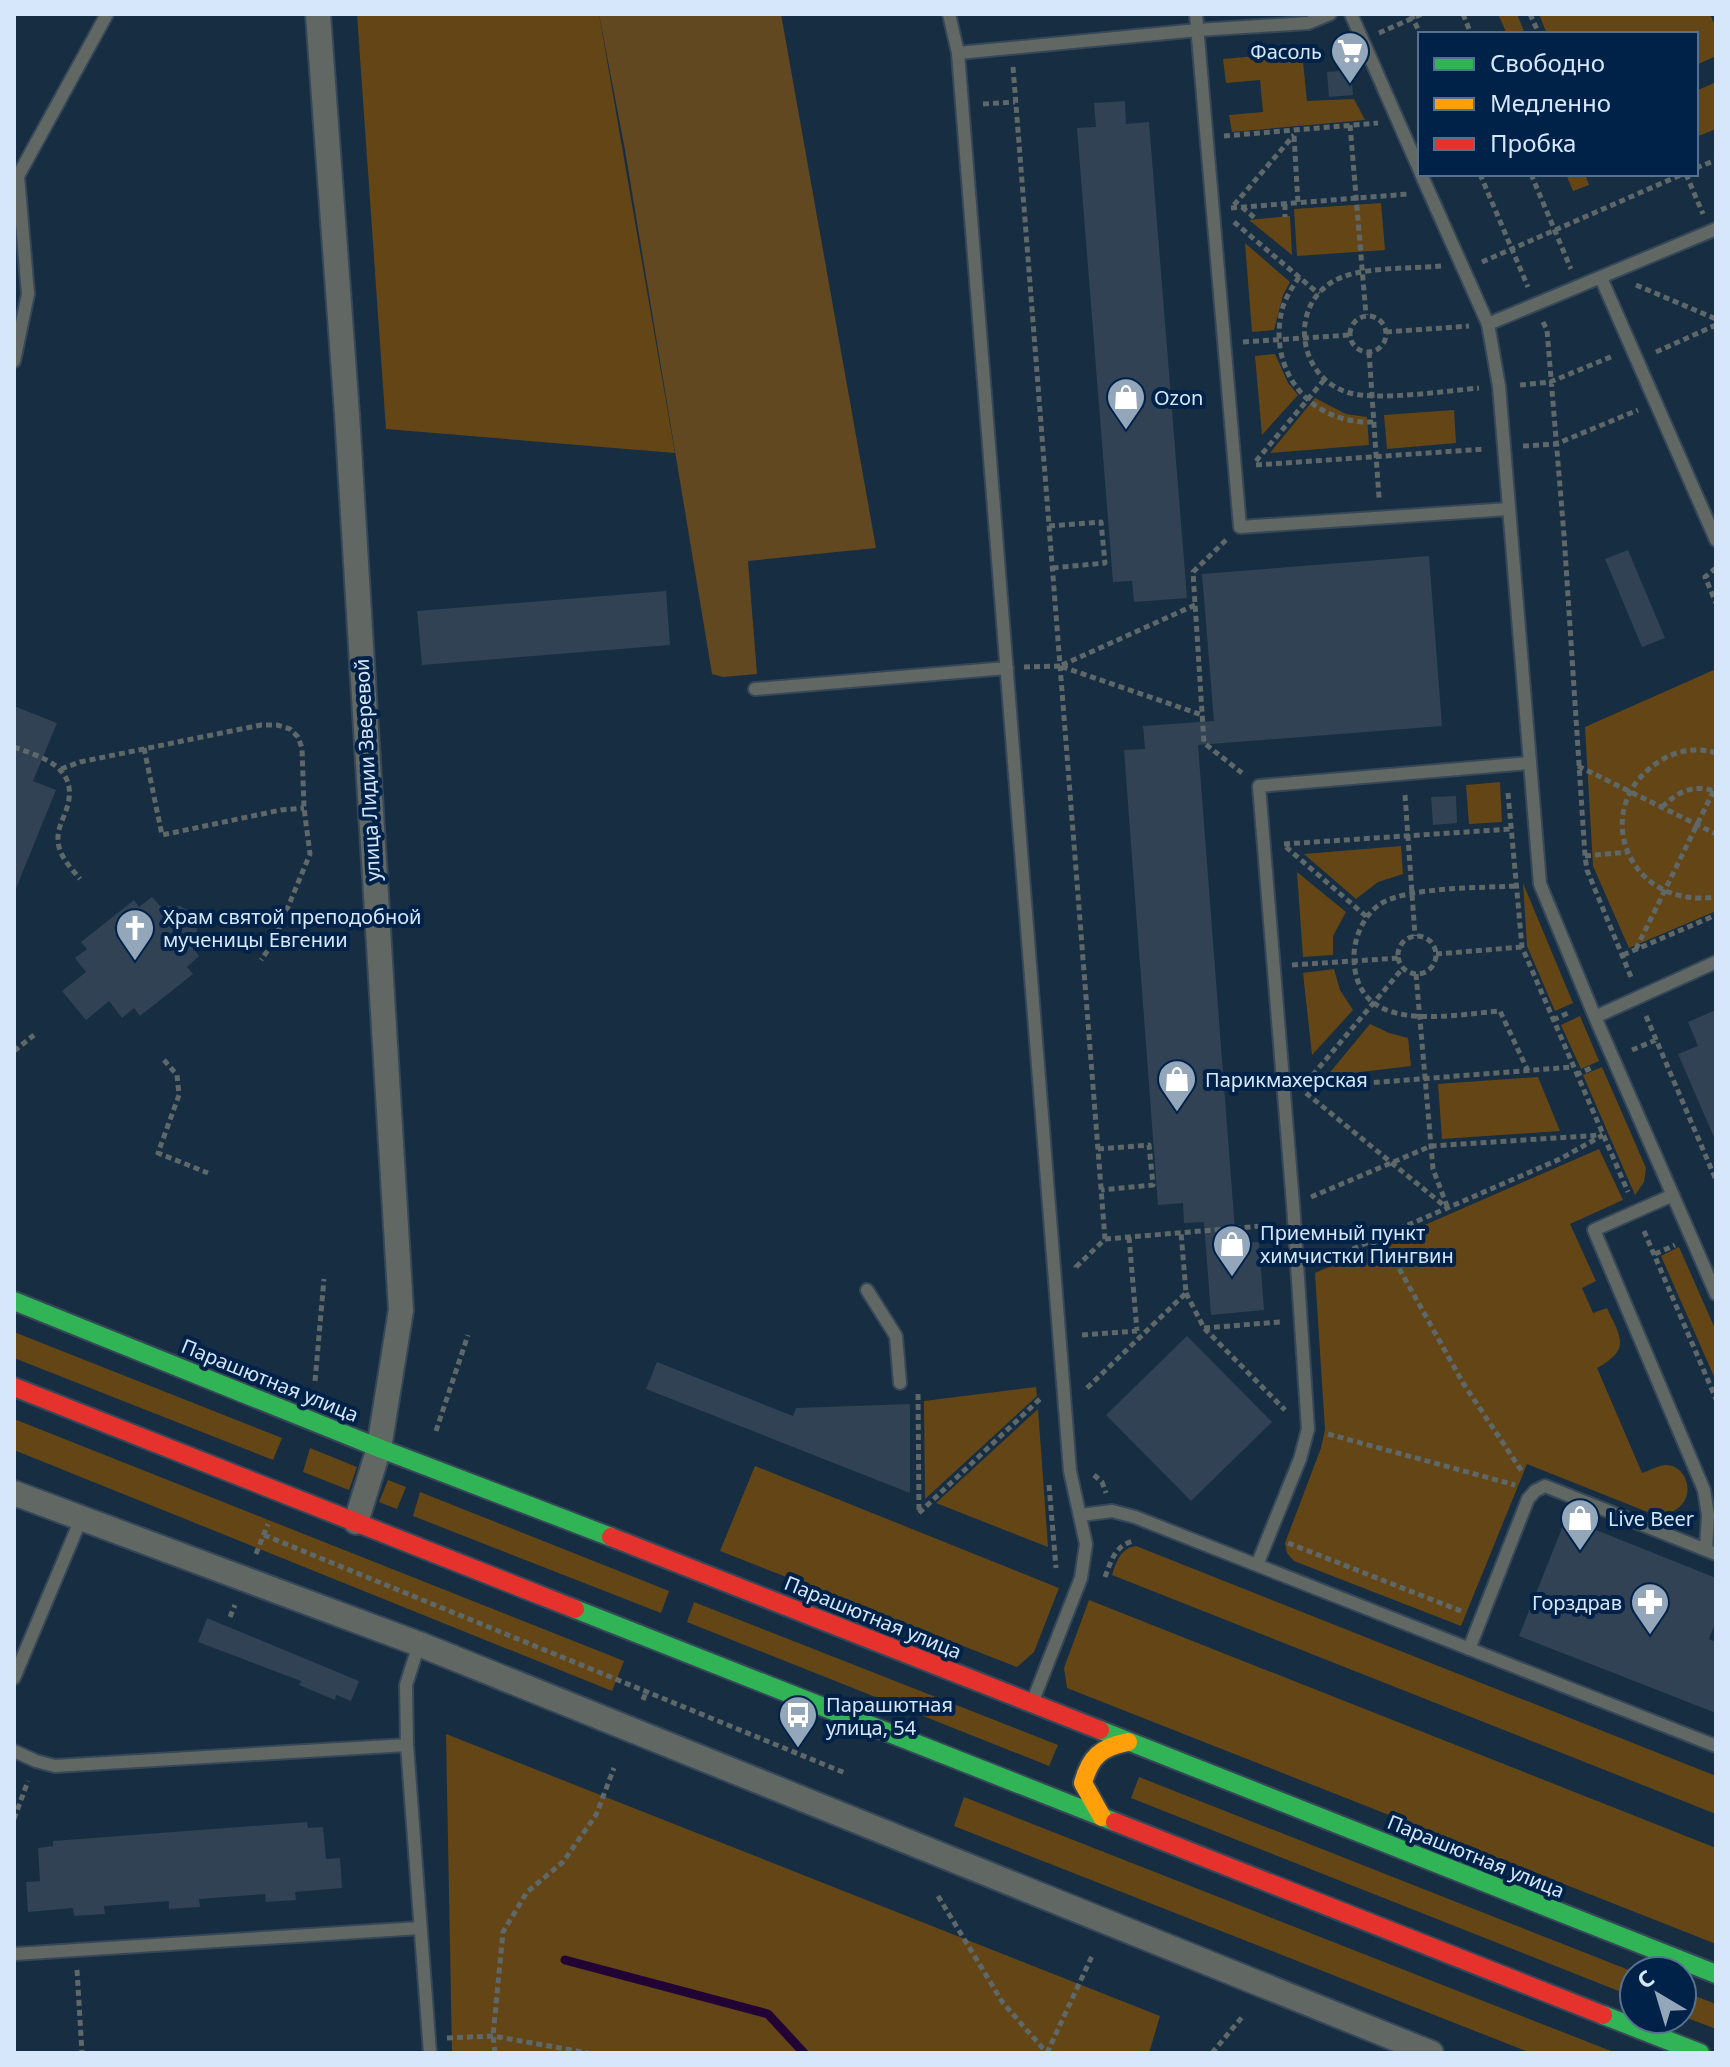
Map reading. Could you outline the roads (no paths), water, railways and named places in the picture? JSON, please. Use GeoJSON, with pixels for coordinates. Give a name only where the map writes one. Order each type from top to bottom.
{"type":"FeatureCollection","features":[{"type":"Feature","properties":{"kind":"main road","name":"Парашютная улица"},"geometry":{"type":"LineString","coordinates":[[14,1301],[379,1448],[1716,1974]]}},
{"type":"Feature","properties":{"kind":"main road"},"geometry":{"type":"LineString","coordinates":[[14,1387],[1700,2053]]}},
{"type":"Feature","properties":{"kind":"main road"},"geometry":{"type":"LineString","coordinates":[[1102,1817],[1083,1783],[1086,1767],[1095,1754],[1109,1744],[1128,1742]]}},
{"type":"Feature","properties":{"kind":"street","name":"улица Лидии Зверевой"},"geometry":{"type":"LineString","coordinates":[[318,14],[348,430],[401,1310],[379,1448],[356,1522]]}},
{"type":"Feature","properties":{"kind":"street"},"geometry":{"type":"LineString","coordinates":[[14,1493],[419,1644],[1431,2053]]}},
{"type":"Feature","properties":{"kind":"lane"},"geometry":{"type":"LineString","coordinates":[[14,361],[28,294],[18,176],[107,14]]}},
{"type":"Feature","properties":{"kind":"lane"},"geometry":{"type":"LineString","coordinates":[[949,14],[958,53],[1070,1471],[1086,1544],[1081,1578],[1032,1704]]}},
{"type":"Feature","properties":{"kind":"lane"},"geometry":{"type":"LineString","coordinates":[[1196,14],[1240,527],[1509,509]]}},
{"type":"Feature","properties":{"kind":"lane"},"geometry":{"type":"LineString","coordinates":[[958,53],[1198,30],[1308,23],[1330,14]]}},
{"type":"Feature","properties":{"kind":"lane"},"geometry":{"type":"LineString","coordinates":[[1351,14],[1418,165]]}},
{"type":"Feature","properties":{"kind":"lane"},"geometry":{"type":"LineString","coordinates":[[1423,176],[1488,324],[1499,386],[1540,884],[1716,1294]]}},
{"type":"Feature","properties":{"kind":"lane"},"geometry":{"type":"LineString","coordinates":[[1488,324],[1716,229]]}},
{"type":"Feature","properties":{"kind":"lane"},"geometry":{"type":"LineString","coordinates":[[1605,276],[1634,355],[1716,540]]}},
{"type":"Feature","properties":{"kind":"lane"},"geometry":{"type":"LineString","coordinates":[[755,689],[1007,668]]}},
{"type":"Feature","properties":{"kind":"lane"},"geometry":{"type":"LineString","coordinates":[[1257,1565],[1300,1459],[1308,1429],[1259,786],[1530,763]]}},
{"type":"Feature","properties":{"kind":"lane"},"geometry":{"type":"LineString","coordinates":[[1595,1017],[1716,962]]}},
{"type":"Feature","properties":{"kind":"lane"},"geometry":{"type":"LineString","coordinates":[[1469,1649],[1528,1499],[1545,1486],[1711,1552],[1704,1490],[1594,1230],[1673,1195]]}},
{"type":"Feature","properties":{"kind":"lane"},"geometry":{"type":"LineString","coordinates":[[867,1290],[896,1336],[900,1383]]}},
{"type":"Feature","properties":{"kind":"lane"},"geometry":{"type":"LineString","coordinates":[[1081,1515],[1112,1511],[1135,1517],[1716,1746]]}},
{"type":"Feature","properties":{"kind":"lane"},"geometry":{"type":"LineString","coordinates":[[14,1678],[81,1519]]}},
{"type":"Feature","properties":{"kind":"lane"},"geometry":{"type":"LineString","coordinates":[[419,1644],[406,1685],[407,1745],[430,2053]]}},
{"type":"Feature","properties":{"kind":"lane"},"geometry":{"type":"LineString","coordinates":[[14,1751],[55,1766],[407,1745]]}},
{"type":"Feature","properties":{"kind":"lane"},"geometry":{"type":"LineString","coordinates":[[14,1954],[420,1928]]}},
{"type":"Feature","properties":{"kind":"waterway"},"geometry":{"type":"LineString","coordinates":[[565,1960],[768,2014],[804,2053]]}},
{"type":"Feature","properties":{"kind":"place","name":"Фасоль"},"geometry":{"type":"Point","coordinates":[1350,85]}},
{"type":"Feature","properties":{"kind":"place","name":"Ozon"},"geometry":{"type":"Point","coordinates":[1126,431]}},
{"type":"Feature","properties":{"kind":"place","name":"Храм святой преподобной мученицы Евгении"},"geometry":{"type":"Point","coordinates":[135,962]}},
{"type":"Feature","properties":{"kind":"place","name":"Парикмахерская"},"geometry":{"type":"Point","coordinates":[1177,1113]}},
{"type":"Feature","properties":{"kind":"place","name":"Приемный пункт химчистки Пингвин"},"geometry":{"type":"Point","coordinates":[1232,1278]}},
{"type":"Feature","properties":{"kind":"place","name":"Live Beer"},"geometry":{"type":"Point","coordinates":[1580,1552]}},
{"type":"Feature","properties":{"kind":"place","name":"Горздрав"},"geometry":{"type":"Point","coordinates":[1650,1636]}},
{"type":"Feature","properties":{"kind":"place","name":"Парашютная улица, 54"},"geometry":{"type":"Point","coordinates":[798,1749]}}]}
